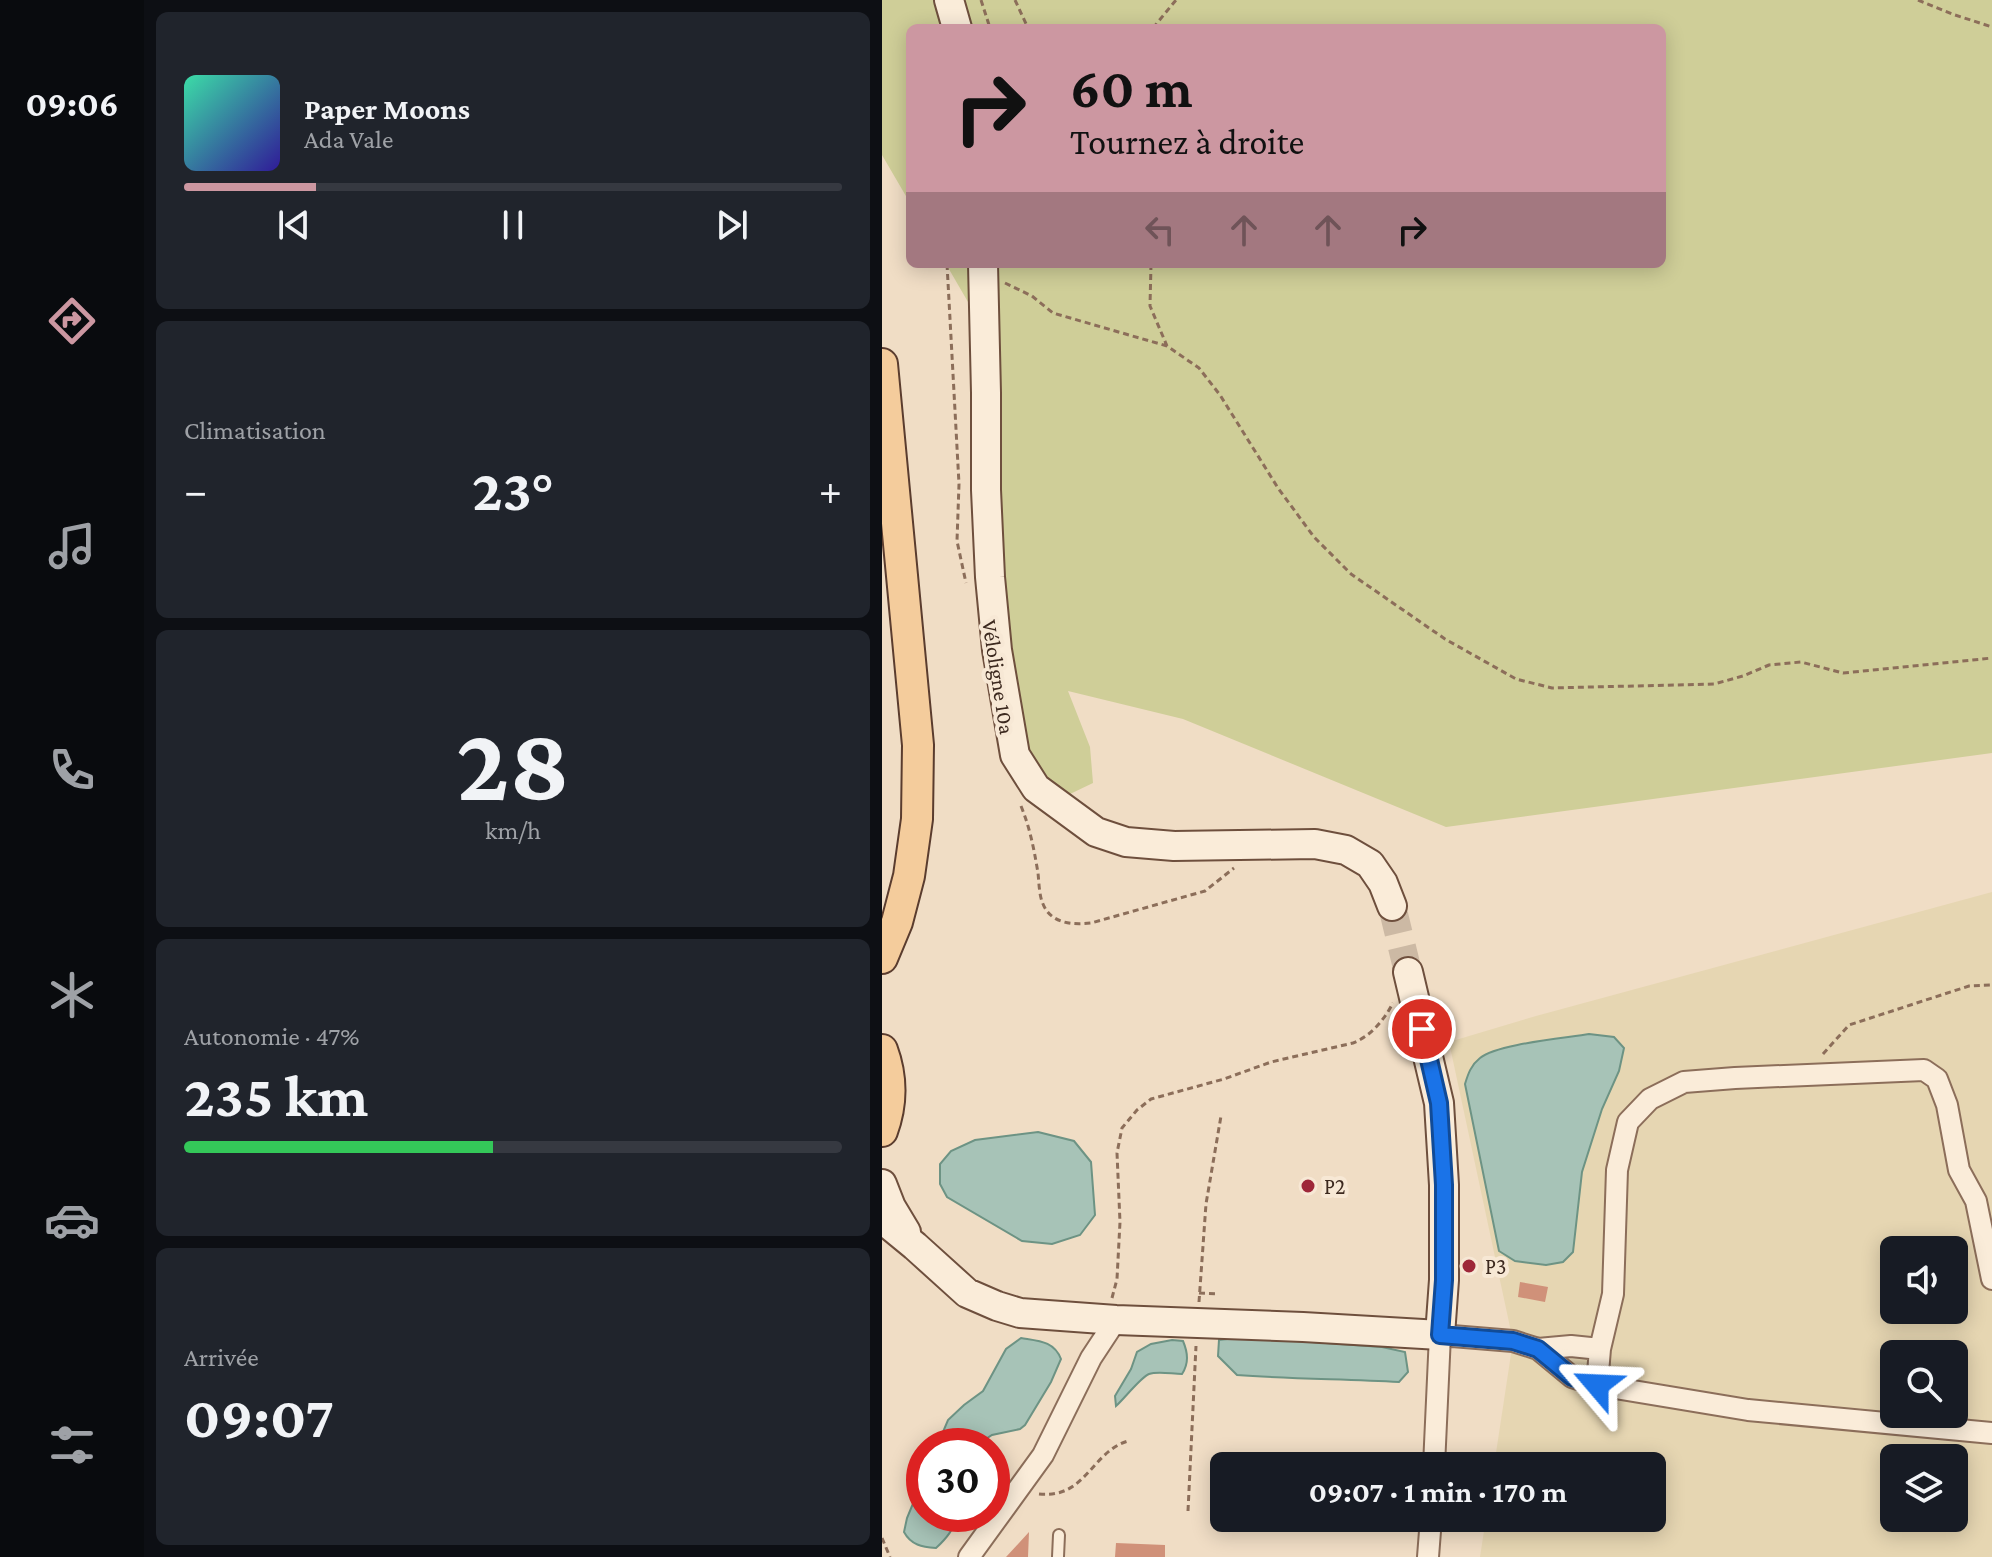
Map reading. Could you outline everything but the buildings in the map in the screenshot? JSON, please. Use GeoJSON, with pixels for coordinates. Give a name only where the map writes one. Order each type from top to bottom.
{"type":"FeatureCollection","features":[{"type":"Feature","properties":{"kind":"main road"},"geometry":{"type":"LineString","coordinates":[[882,364],[918,760],[917,819],[909,876],[897,922],[882,958]]}},
{"type":"Feature","properties":{"kind":"main road"},"geometry":{"type":"LineString","coordinates":[[882,1050],[889,1075],[890,1098],[882,1131]]}},
{"type":"Feature","properties":{"kind":"street"},"geometry":{"type":"LineString","coordinates":[[949,0],[956,24]]}},
{"type":"Feature","properties":{"kind":"street"},"geometry":{"type":"LineString","coordinates":[[983,268],[986,490],[997,650],[1015,755],[1036,788],[1096,832],[1126,842],[1174,846],[1315,844],[1346,850],[1370,864],[1383,883],[1392,906]]}},
{"type":"Feature","properties":{"kind":"street"},"geometry":{"type":"LineString","coordinates":[[1408,972],[1439,1103],[1444,1185],[1444,1280],[1435,1452]]}},
{"type":"Feature","properties":{"kind":"street"},"geometry":{"type":"LineString","coordinates":[[1597,1385],[1600,1349],[1613,1294],[1617,1170],[1628,1122],[1650,1099],[1684,1082],[1924,1070],[1937,1079],[1947,1105],[1959,1170],[1976,1201],[1992,1279]]}},
{"type":"Feature","properties":{"kind":"street"},"geometry":{"type":"LineString","coordinates":[[882,1184],[891,1207],[915,1246]]}},
{"type":"Feature","properties":{"kind":"street"},"geometry":{"type":"LineString","coordinates":[[882,1219],[967,1293],[1020,1313],[1513,1341],[1538,1349],[1572,1377],[1597,1385],[1748,1410],[1992,1433]]}},
{"type":"Feature","properties":{"kind":"street"},"geometry":{"type":"LineString","coordinates":[[969,1557],[1043,1455],[1110,1320]]}},
{"type":"Feature","properties":{"kind":"street"},"geometry":{"type":"LineString","coordinates":[[1538,1349],[1571,1346],[1600,1349]]}},
{"type":"Feature","properties":{"kind":"street"},"geometry":{"type":"LineString","coordinates":[[1428,1557],[1430,1532]]}},
{"type":"Feature","properties":{"kind":"lane"},"geometry":{"type":"LineString","coordinates":[[1058,1557],[1059,1535]]}},
{"type":"Feature","properties":{"kind":"path"},"geometry":{"type":"LineString","coordinates":[[981,0],[989,24]]}},
{"type":"Feature","properties":{"kind":"path"},"geometry":{"type":"LineString","coordinates":[[1015,0],[1026,24]]}},
{"type":"Feature","properties":{"kind":"path"},"geometry":{"type":"LineString","coordinates":[[1156,24],[1176,0]]}},
{"type":"Feature","properties":{"kind":"path"},"geometry":{"type":"LineString","coordinates":[[1918,0],[1992,27]]}},
{"type":"Feature","properties":{"kind":"path"},"geometry":{"type":"LineString","coordinates":[[947,268],[959,484],[957,541],[967,588]]}},
{"type":"Feature","properties":{"kind":"path"},"geometry":{"type":"LineString","coordinates":[[985,268],[1032,296],[1053,313],[1167,346],[1199,368],[1314,537],[1351,574],[1445,639],[1516,679],[1552,688],[1714,684],[1769,665],[1801,662],[1843,673],[1992,658]]}},
{"type":"Feature","properties":{"kind":"path"},"geometry":{"type":"LineString","coordinates":[[1151,268],[1150,306],[1167,346]]}},
{"type":"Feature","properties":{"kind":"path"},"geometry":{"type":"LineString","coordinates":[[1017,796],[1030,828],[1043,905],[1062,922],[1073,925],[1091,923],[1205,891],[1241,862]]}},
{"type":"Feature","properties":{"kind":"path"},"geometry":{"type":"LineString","coordinates":[[1804,1075],[1849,1025],[1969,986],[1992,985]]}},
{"type":"Feature","properties":{"kind":"path"},"geometry":{"type":"LineString","coordinates":[[1110,1320],[1117,1279],[1120,1222],[1117,1153],[1122,1128],[1137,1110],[1151,1099],[1271,1062],[1363,1039],[1385,1018],[1395,998]]}},
{"type":"Feature","properties":{"kind":"path"},"geometry":{"type":"LineString","coordinates":[[1199,1293],[1218,1294]]}},
{"type":"Feature","properties":{"kind":"path"},"geometry":{"type":"LineString","coordinates":[[1020,1489],[1054,1496],[1075,1485],[1104,1456],[1120,1443],[1128,1441]]}},
{"type":"Feature","properties":{"kind":"path"},"geometry":{"type":"LineString","coordinates":[[882,1538],[890,1557]]}},
{"type":"Feature","properties":{"kind":"shaded area"},"geometry":{"type":"Polygon","coordinates":[[[882,0],[1992,0],[1992,753],[1446,827],[1183,719],[1068,691],[1090,747],[1093,783],[1070,794],[1038,772],[1013,705],[1016,690],[1012,644],[1001,580],[990,340],[948,268],[1666,268],[1666,24],[906,24],[906,196],[882,155],[882,0]]]}},
{"type":"Feature","properties":{"kind":"shaded area"},"geometry":{"type":"Polygon","coordinates":[[[1992,892],[1992,1557],[1480,1557],[1484,1532],[1666,1532],[1666,1452],[1496,1452],[1513,1341],[1449,1042],[1992,892]]]}},
{"type":"Feature","properties":{"kind":"shaded area"},"geometry":{"type":"Polygon","coordinates":[[[1589,1034],[1614,1037],[1624,1048],[1619,1071],[1602,1109],[1582,1172],[1573,1252],[1563,1262],[1546,1265],[1515,1261],[1499,1251],[1466,1080],[1474,1064],[1488,1053],[1515,1045],[1589,1034]]]}},
{"type":"Feature","properties":{"kind":"shaded area"},"geometry":{"type":"Polygon","coordinates":[[[1038,1132],[1074,1141],[1091,1162],[1095,1215],[1080,1235],[1052,1244],[1022,1241],[947,1197],[940,1184],[940,1164],[951,1151],[975,1140],[1038,1132]]]}},
{"type":"Feature","properties":{"kind":"shaded area"},"geometry":{"type":"Polygon","coordinates":[[[1244,1337],[1382,1347],[1405,1352],[1408,1372],[1399,1382],[1237,1375],[1218,1356],[1219,1340],[1244,1337]]]}},
{"type":"Feature","properties":{"kind":"shaded area"},"geometry":{"type":"Polygon","coordinates":[[[1021,1338],[1040,1341],[1050,1345],[1061,1359],[1025,1425],[1010,1431],[1010,1428],[945,1428],[948,1420],[983,1391],[1006,1349],[1021,1338]]]}},
{"type":"Feature","properties":{"kind":"shaded area"},"geometry":{"type":"Polygon","coordinates":[[[1183,1341],[1186,1350],[1187,1362],[1182,1374],[1149,1374],[1116,1406],[1115,1396],[1137,1352],[1151,1344],[1183,1341]]]}},
{"type":"Feature","properties":{"kind":"shaded area"},"geometry":{"type":"Polygon","coordinates":[[[906,1523],[906,1532],[950,1532],[936,1548],[917,1544],[904,1532],[906,1523]]]}},
{"type":"Feature","properties":{"kind":"tunnel"},"geometry":{"type":"LineString","coordinates":[[1392,906],[1408,972]]}},
{"type":"Feature","properties":{"kind":"place","name":"P2"},"geometry":{"type":"Point","coordinates":[1308,1186]}},
{"type":"Feature","properties":{"kind":"place","name":"P3"},"geometry":{"type":"Point","coordinates":[1469,1266]}},
{"type":"Feature","properties":{"kind":"route"},"geometry":{"type":"LineString","coordinates":[[1422,1029],[1439,1103],[1444,1185],[1444,1280],[1440,1335],[1513,1341],[1538,1349],[1572,1377],[1597,1385]]}}]}
